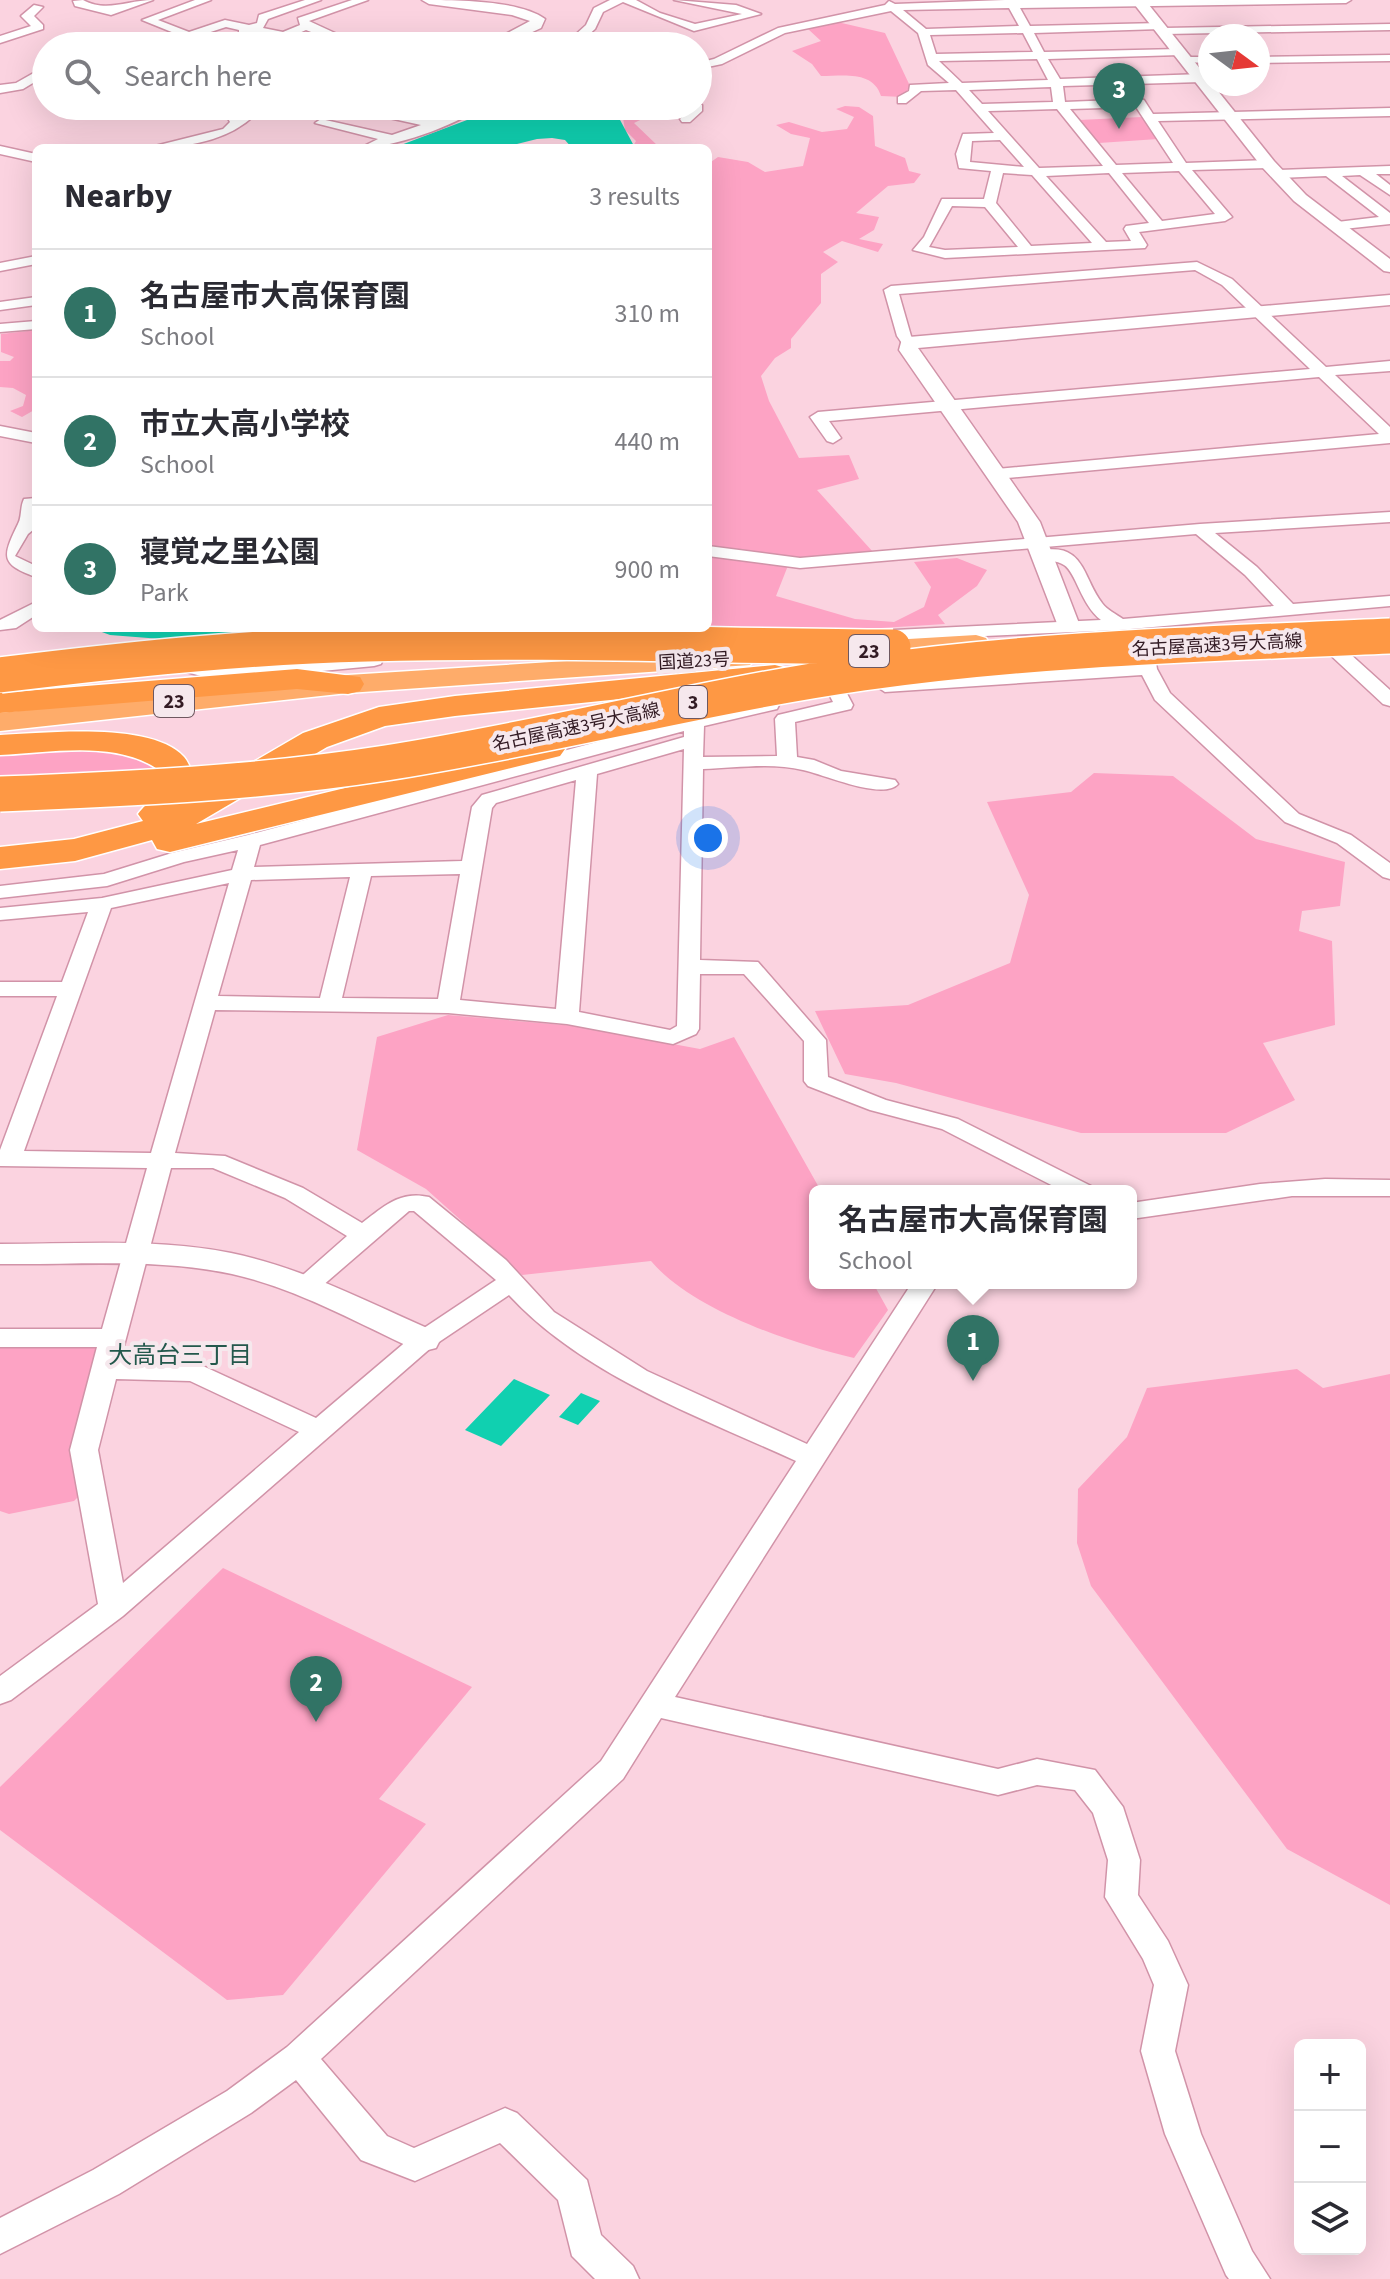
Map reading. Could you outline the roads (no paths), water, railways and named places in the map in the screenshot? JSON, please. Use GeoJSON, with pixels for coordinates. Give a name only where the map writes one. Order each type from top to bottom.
{"type":"FeatureCollection","features":[{"type":"Feature","properties":{"kind":"highway","name":"名古屋高速3号大高線"},"geometry":{"type":"LineString","coordinates":[[0,675],[142,658],[281,647],[481,642],[925,647],[1390,625]]}},
{"type":"Feature","properties":{"kind":"highway","name":"国道23号"},"geometry":{"type":"LineString","coordinates":[[0,722],[348,684],[1009,642],[1390,625]]}},
{"type":"Feature","properties":{"kind":"highway","name":"名古屋高速3号大高線"},"geometry":{"type":"LineString","coordinates":[[0,794],[216,782],[387,763],[560,731],[686,703],[845,677],[1036,655],[1390,636]]}},
{"type":"Feature","properties":{"kind":"highway","name":"国道23号"},"geometry":{"type":"LineString","coordinates":[[0,738],[245,709],[404,696],[1147,663],[1390,644]]}},
{"type":"Feature","properties":{"kind":"highway"},"geometry":{"type":"LineString","coordinates":[[0,666],[281,647]]}},
{"type":"Feature","properties":{"kind":"highway"},"geometry":{"type":"LineString","coordinates":[[0,882],[95,869],[528,754],[662,720],[820,687],[845,677]]}},
{"type":"Feature","properties":{"kind":"highway"},"geometry":{"type":"LineString","coordinates":[[0,858],[75,850],[162,827],[208,804],[315,740],[379,717],[481,703],[845,677]]}},
{"type":"Feature","properties":{"kind":"highway"},"geometry":{"type":"LineString","coordinates":[[0,703],[297,679],[348,684]]}},
{"type":"Feature","properties":{"kind":"highway"},"geometry":{"type":"LineString","coordinates":[[0,745],[97,741],[146,749],[174,766],[178,790],[159,812],[119,830],[60,843],[0,850]]}},
{"type":"Feature","properties":{"kind":"highway"},"geometry":{"type":"LineString","coordinates":[[0,872],[74,863],[299,814]]}},
{"type":"Feature","properties":{"kind":"street"},"geometry":{"type":"LineString","coordinates":[[64,3],[80,0],[79,4],[111,12],[148,0]]}},
{"type":"Feature","properties":{"kind":"street"},"geometry":{"type":"LineString","coordinates":[[179,32],[148,20],[206,0]]}},
{"type":"Feature","properties":{"kind":"street"},"geometry":{"type":"LineString","coordinates":[[243,32],[262,25],[263,17],[316,0]]}},
{"type":"Feature","properties":{"kind":"street"},"geometry":{"type":"LineString","coordinates":[[314,32],[302,20],[363,0]]}},
{"type":"Feature","properties":{"kind":"street"},"geometry":{"type":"LineString","coordinates":[[429,0],[506,4],[538,19],[536,25],[521,32]]}},
{"type":"Feature","properties":{"kind":"street"},"geometry":{"type":"LineString","coordinates":[[585,32],[591,27],[598,10],[619,0]]}},
{"type":"Feature","properties":{"kind":"street"},"geometry":{"type":"LineString","coordinates":[[627,0],[655,13]]}},
{"type":"Feature","properties":{"kind":"street"},"geometry":{"type":"LineString","coordinates":[[679,0],[736,8],[755,14],[694,28],[662,16],[679,6],[679,0]]}},
{"type":"Feature","properties":{"kind":"street"},"geometry":{"type":"LineString","coordinates":[[712,63],[782,30],[888,4],[1346,0]]}},
{"type":"Feature","properties":{"kind":"street"},"geometry":{"type":"LineString","coordinates":[[1139,1],[1198,73]]}},
{"type":"Feature","properties":{"kind":"street"},"geometry":{"type":"LineString","coordinates":[[1012,2],[1056,83],[1060,105],[1158,225]]}},
{"type":"Feature","properties":{"kind":"street"},"geometry":{"type":"LineString","coordinates":[[0,40],[39,27],[27,16],[34,3],[51,5]]}},
{"type":"Feature","properties":{"kind":"street"},"geometry":{"type":"LineString","coordinates":[[888,4],[923,32],[934,65],[980,108],[1102,246]]}},
{"type":"Feature","properties":{"kind":"street"},"geometry":{"type":"LineString","coordinates":[[200,32],[225,23],[245,11]]}},
{"type":"Feature","properties":{"kind":"street"},"geometry":{"type":"LineString","coordinates":[[174,12],[265,32]]}},
{"type":"Feature","properties":{"kind":"street"},"geometry":{"type":"LineString","coordinates":[[962,16],[980,57]]}},
{"type":"Feature","properties":{"kind":"street"},"geometry":{"type":"LineString","coordinates":[[293,32],[306,26]]}},
{"type":"Feature","properties":{"kind":"street"},"geometry":{"type":"LineString","coordinates":[[923,32],[1390,27]]}},
{"type":"Feature","properties":{"kind":"street"},"geometry":{"type":"LineString","coordinates":[[1094,28],[1114,60]]}},
{"type":"Feature","properties":{"kind":"street"},"geometry":{"type":"LineString","coordinates":[[931,58],[1198,58]]}},
{"type":"Feature","properties":{"kind":"street"},"geometry":{"type":"LineString","coordinates":[[1270,60],[1390,58]]}},
{"type":"Feature","properties":{"kind":"street"},"geometry":{"type":"LineString","coordinates":[[0,89],[19,86],[32,78]]}},
{"type":"Feature","properties":{"kind":"street"},"geometry":{"type":"LineString","coordinates":[[902,100],[915,92],[914,88],[1198,78]]}},
{"type":"Feature","properties":{"kind":"street"},"geometry":{"type":"LineString","coordinates":[[1216,96],[1300,198],[1390,267]]}},
{"type":"Feature","properties":{"kind":"street"},"geometry":{"type":"LineString","coordinates":[[980,108],[1140,103],[1182,167],[1225,217],[1131,229],[1140,245],[945,254],[920,250],[930,238],[947,202],[989,203],[1026,248]]}},
{"type":"Feature","properties":{"kind":"street"},"geometry":{"type":"LineString","coordinates":[[1149,118],[1390,112]]}},
{"type":"Feature","properties":{"kind":"street"},"geometry":{"type":"LineString","coordinates":[[172,144],[227,132],[236,120]]}},
{"type":"Feature","properties":{"kind":"street"},"geometry":{"type":"LineString","coordinates":[[377,120],[421,129]]}},
{"type":"Feature","properties":{"kind":"street"},"geometry":{"type":"LineString","coordinates":[[417,120],[436,124]]}},
{"type":"Feature","properties":{"kind":"street"},"geometry":{"type":"LineString","coordinates":[[377,144],[445,120]]}},
{"type":"Feature","properties":{"kind":"street"},"geometry":{"type":"LineString","coordinates":[[321,123],[393,139]]}},
{"type":"Feature","properties":{"kind":"street"},"geometry":{"type":"LineString","coordinates":[[1005,136],[967,137],[962,154],[964,165],[1039,172],[1182,167],[1329,172],[1390,170]]}},
{"type":"Feature","properties":{"kind":"street"},"geometry":{"type":"LineString","coordinates":[[339,137],[363,144]]}},
{"type":"Feature","properties":{"kind":"street"},"geometry":{"type":"LineString","coordinates":[[0,150],[32,157]]}},
{"type":"Feature","properties":{"kind":"street"},"geometry":{"type":"LineString","coordinates":[[989,203],[998,169]]}},
{"type":"Feature","properties":{"kind":"street"},"geometry":{"type":"LineString","coordinates":[[1363,171],[1390,191]]}},
{"type":"Feature","properties":{"kind":"street"},"geometry":{"type":"LineString","coordinates":[[1329,172],[1390,220]]}},
{"type":"Feature","properties":{"kind":"street"},"geometry":{"type":"LineString","coordinates":[[1334,226],[1390,220]]}},
{"type":"Feature","properties":{"kind":"street"},"geometry":{"type":"LineString","coordinates":[[0,267],[32,261]]}},
{"type":"Feature","properties":{"kind":"street"},"geometry":{"type":"LineString","coordinates":[[1069,626],[1029,522],[908,350],[909,343],[904,336],[891,290],[1197,266],[1227,282],[1390,437]]}},
{"type":"Feature","properties":{"kind":"street"},"geometry":{"type":"LineString","coordinates":[[0,295],[32,291]]}},
{"type":"Feature","properties":{"kind":"street"},"geometry":{"type":"LineString","coordinates":[[909,343],[1390,300]]}},
{"type":"Feature","properties":{"kind":"street"},"geometry":{"type":"LineString","coordinates":[[0,306],[32,302]]}},
{"type":"Feature","properties":{"kind":"street"},"geometry":{"type":"LineString","coordinates":[[0,328],[32,325]]}},
{"type":"Feature","properties":{"kind":"street"},"geometry":{"type":"LineString","coordinates":[[833,438],[818,417],[1390,366]]}},
{"type":"Feature","properties":{"kind":"street"},"geometry":{"type":"LineString","coordinates":[[0,431],[32,437]]}},
{"type":"Feature","properties":{"kind":"street"},"geometry":{"type":"LineString","coordinates":[[997,474],[1390,437]]}},
{"type":"Feature","properties":{"kind":"street"},"geometry":{"type":"LineString","coordinates":[[32,503],[28,529],[6,556],[10,562],[32,570]]}},
{"type":"Feature","properties":{"kind":"street"},"geometry":{"type":"LineString","coordinates":[[712,552],[800,563],[1041,550],[1200,529],[1390,517]]}},
{"type":"Feature","properties":{"kind":"street"},"geometry":{"type":"LineString","coordinates":[[0,529],[28,529]]}},
{"type":"Feature","properties":{"kind":"street"},"geometry":{"type":"LineString","coordinates":[[1200,529],[1251,571],[1290,612]]}},
{"type":"Feature","properties":{"kind":"street"},"geometry":{"type":"LineString","coordinates":[[1041,550],[1075,562],[1094,606],[1119,625]]}},
{"type":"Feature","properties":{"kind":"street"},"geometry":{"type":"LineString","coordinates":[[0,659],[141,650],[187,669],[219,675],[414,655],[475,637],[599,646],[729,641],[1119,625],[1390,601]]}},
{"type":"Feature","properties":{"kind":"street"},"geometry":{"type":"LineString","coordinates":[[0,625],[10,624],[32,610]]}},
{"type":"Feature","properties":{"kind":"street"},"geometry":{"type":"LineString","coordinates":[[374,660],[377,646],[394,632]]}},
{"type":"Feature","properties":{"kind":"street"},"geometry":{"type":"LineString","coordinates":[[1332,647],[1390,700]]}},
{"type":"Feature","properties":{"kind":"street"},"geometry":{"type":"LineString","coordinates":[[1147,663],[1162,696],[1292,818],[1344,839],[1390,873]]}},
{"type":"Feature","properties":{"kind":"street"},"geometry":{"type":"LineString","coordinates":[[448,1006],[482,807],[489,799],[587,770],[845,677],[844,705],[785,719],[787,762]]}},
{"type":"Feature","properties":{"kind":"street"},"geometry":{"type":"LineString","coordinates":[[204,1003],[448,1006],[567,1017],[673,1037],[688,1029],[695,707],[626,708],[612,699]]}},
{"type":"Feature","properties":{"kind":"street"},"geometry":{"type":"LineString","coordinates":[[0,892],[107,880],[179,857],[693,732]]}},
{"type":"Feature","properties":{"kind":"street"},"geometry":{"type":"LineString","coordinates":[[693,763],[807,764],[837,776],[888,784]]}},
{"type":"Feature","properties":{"kind":"street"},"geometry":{"type":"LineString","coordinates":[[567,1017],[587,770]]}},
{"type":"Feature","properties":{"kind":"street"},"geometry":{"type":"LineString","coordinates":[[113,1608],[84,1450],[134,1256],[251,841]]}},
{"type":"Feature","properties":{"kind":"street"},"geometry":{"type":"LineString","coordinates":[[0,914],[102,904],[242,874],[472,867]]}},
{"type":"Feature","properties":{"kind":"street"},"geometry":{"type":"LineString","coordinates":[[329,1005],[362,870]]}},
{"type":"Feature","properties":{"kind":"street"},"geometry":{"type":"LineString","coordinates":[[102,904],[5,1158],[216,1161],[294,1193],[363,1235]]}},
{"type":"Feature","properties":{"kind":"street"},"geometry":{"type":"LineString","coordinates":[[690,967],[750,967],[815,1040],[816,1081],[878,1105],[950,1124],[1070,1185]]}},
{"type":"Feature","properties":{"kind":"street"},"geometry":{"type":"LineString","coordinates":[[0,989],[71,989]]}},
{"type":"Feature","properties":{"kind":"street"},"geometry":{"type":"LineString","coordinates":[[1137,1210],[1275,1188],[1339,1184],[1390,1188]]}},
{"type":"Feature","properties":{"kind":"street"},"geometry":{"type":"LineString","coordinates":[[305,1287],[403,1204],[420,1203],[497,1266],[545,1318],[638,1377],[811,1457]]}},
{"type":"Feature","properties":{"kind":"street"},"geometry":{"type":"LineString","coordinates":[[0,1254],[177,1256],[260,1270],[424,1340]]}},
{"type":"Feature","properties":{"kind":"street"},"geometry":{"type":"LineString","coordinates":[[0,1692],[113,1608],[424,1340],[510,1283]]}},
{"type":"Feature","properties":{"kind":"street"},"geometry":{"type":"LineString","coordinates":[[0,2237],[106,2182],[239,2102],[299,2058],[612,1770],[921,1289]]}},
{"type":"Feature","properties":{"kind":"street"},"geometry":{"type":"LineString","coordinates":[[0,1338],[113,1338]]}},
{"type":"Feature","properties":{"kind":"street"},"geometry":{"type":"LineString","coordinates":[[104,1370],[194,1372],[318,1430]]}},
{"type":"Feature","properties":{"kind":"street"},"geometry":{"type":"LineString","coordinates":[[655,1705],[998,1782],[1037,1772],[1084,1779],[1107,1807],[1124,1860],[1121,1897],[1156,1951],[1171,1985],[1158,2051],[1183,2134],[1239,2263],[1251,2279]]}},
{"type":"Feature","properties":{"kind":"street"},"geometry":{"type":"LineString","coordinates":[[299,2058],[374,2148],[415,2165],[505,2124],[574,2192],[585,2244],[620,2279]]}},
{"type":"Feature","properties":{"kind":"place","name":"寝覚之里公園"},"geometry":{"type":"Point","coordinates":[1119,129]}},
{"type":"Feature","properties":{"kind":"place","name":"名古屋市大高保育園"},"geometry":{"type":"Point","coordinates":[973,1381]}},
{"type":"Feature","properties":{"kind":"place","name":"市立大高小学校"},"geometry":{"type":"Point","coordinates":[316,1722]}},
{"type":"Feature","properties":{"kind":"district","name":"大高台三丁目"},"geometry":{"type":"Point","coordinates":[180,1355]}}]}
